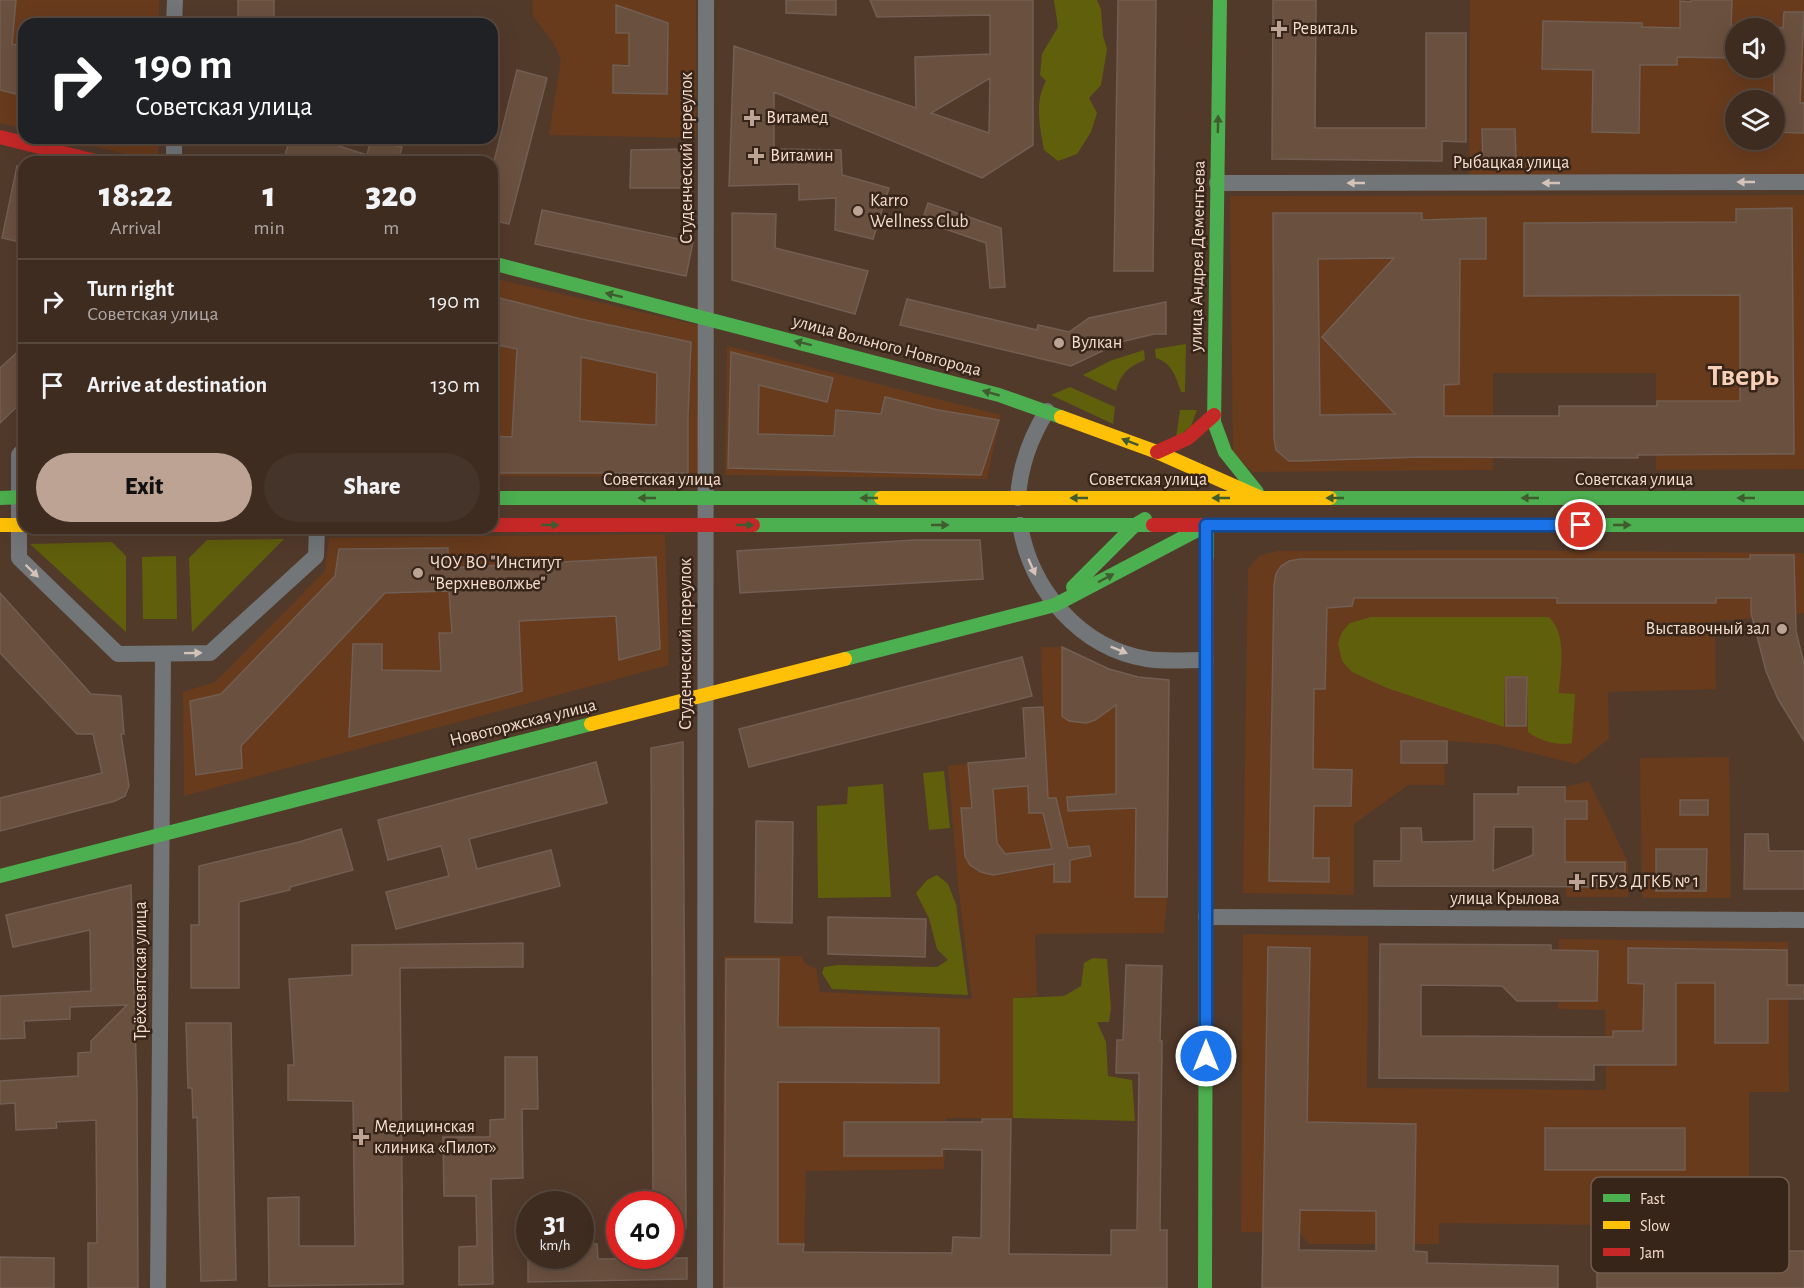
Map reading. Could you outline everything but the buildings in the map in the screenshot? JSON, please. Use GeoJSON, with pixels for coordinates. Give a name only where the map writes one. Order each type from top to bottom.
{"type":"FeatureCollection","features":[{"type":"Feature","properties":{"kind":"main road","name":"улица Андрея Дементьева"},"geometry":{"type":"LineString","coordinates":[[1220,0],[1214,415],[1217,437],[1226,456],[1262,498]]}},
{"type":"Feature","properties":{"kind":"main road"},"geometry":{"type":"LineString","coordinates":[[0,137],[18,142]]}},
{"type":"Feature","properties":{"kind":"main road"},"geometry":{"type":"LineString","coordinates":[[28,144],[75,156]]}},
{"type":"Feature","properties":{"kind":"main road","name":"улица Вольного Новгорода"},"geometry":{"type":"LineString","coordinates":[[498,265],[999,394],[1157,452],[1262,498]]}},
{"type":"Feature","properties":{"kind":"main road"},"geometry":{"type":"LineString","coordinates":[[1157,452],[1189,439],[1214,415]]}},
{"type":"Feature","properties":{"kind":"main road"},"geometry":{"type":"LineString","coordinates":[[0,498],[18,497]]}},
{"type":"Feature","properties":{"kind":"main road","name":"Советская улица"},"geometry":{"type":"LineString","coordinates":[[498,498],[1804,498]]}},
{"type":"Feature","properties":{"kind":"main road"},"geometry":{"type":"LineString","coordinates":[[1055,605],[1136,525],[1180,498]]}},
{"type":"Feature","properties":{"kind":"main road"},"geometry":{"type":"LineString","coordinates":[[0,525],[18,525]]}},
{"type":"Feature","properties":{"kind":"main road"},"geometry":{"type":"LineString","coordinates":[[498,525],[1804,525]]}},
{"type":"Feature","properties":{"kind":"main road"},"geometry":{"type":"LineString","coordinates":[[1206,525],[1206,1288]]}},
{"type":"Feature","properties":{"kind":"main road","name":"Новоторжская улица"},"geometry":{"type":"LineString","coordinates":[[0,876],[1055,605],[1206,525]]}},
{"type":"Feature","properties":{"kind":"street"},"geometry":{"type":"LineString","coordinates":[[174,18],[175,0]]}},
{"type":"Feature","properties":{"kind":"street","name":"Студенческий переулок"},"geometry":{"type":"LineString","coordinates":[[705,1288],[706,0]]}},
{"type":"Feature","properties":{"kind":"street","name":"Рыбацкая улица"},"geometry":{"type":"LineString","coordinates":[[1217,183],[1804,182]]}},
{"type":"Feature","properties":{"kind":"street"},"geometry":{"type":"LineString","coordinates":[[1018,498],[1021,471],[1027,450],[1047,411]]}},
{"type":"Feature","properties":{"kind":"street"},"geometry":{"type":"LineString","coordinates":[[1020,525],[1031,564],[1040,583],[1055,605],[1086,633],[1105,645],[1149,660],[1206,660]]}},
{"type":"Feature","properties":{"kind":"street"},"geometry":{"type":"LineString","coordinates":[[20,534],[19,558],[118,654],[210,653],[316,556],[316,534]]}},
{"type":"Feature","properties":{"kind":"street","name":"Трёхсвятская улица"},"geometry":{"type":"LineString","coordinates":[[158,1288],[163,654]]}},
{"type":"Feature","properties":{"kind":"street","name":"улица Крылова"},"geometry":{"type":"LineString","coordinates":[[1206,918],[1804,920]]}},
{"type":"Feature","properties":{"kind":"shaded area"},"geometry":{"type":"Polygon","coordinates":[[[0,0],[159,0],[159,18],[18,18],[18,128],[0,123],[0,0]]]}},
{"type":"Feature","properties":{"kind":"shaded area"},"geometry":{"type":"Polygon","coordinates":[[[532,0],[696,0],[696,138],[549,135],[561,59],[553,42],[533,16],[532,0]]]}},
{"type":"Feature","properties":{"kind":"shaded area"},"geometry":{"type":"Polygon","coordinates":[[[1054,0],[1097,0],[1101,9],[1103,36],[1107,49],[1101,85],[1089,98],[1097,113],[1091,132],[1077,154],[1058,161],[1044,150],[1039,115],[1040,98],[1046,81],[1040,75],[1042,54],[1058,27],[1054,0]]]}},
{"type":"Feature","properties":{"kind":"shaded area"},"geometry":{"type":"Polygon","coordinates":[[[1470,0],[1804,0],[1804,174],[1469,177],[1470,0]]]}},
{"type":"Feature","properties":{"kind":"shaded area"},"geometry":{"type":"Polygon","coordinates":[[[85,144],[158,144],[158,156],[134,156],[85,144]]]}},
{"type":"Feature","properties":{"kind":"shaded area"},"geometry":{"type":"Polygon","coordinates":[[[1804,195],[1804,469],[1656,470],[1656,373],[1493,373],[1493,470],[1252,472],[1233,452],[1230,196],[1804,195]]]}},
{"type":"Feature","properties":{"kind":"shaded area"},"geometry":{"type":"Polygon","coordinates":[[[498,279],[702,326],[703,477],[498,476],[498,279]]]}},
{"type":"Feature","properties":{"kind":"shaded area"},"geometry":{"type":"Polygon","coordinates":[[[1186,344],[1185,392],[1181,392],[1170,367],[1156,358],[1155,349],[1186,344]]]}},
{"type":"Feature","properties":{"kind":"shaded area"},"geometry":{"type":"Polygon","coordinates":[[[727,346],[1001,415],[987,479],[725,475],[727,346]]]}},
{"type":"Feature","properties":{"kind":"shaded area"},"geometry":{"type":"Polygon","coordinates":[[[1144,350],[1145,360],[1126,371],[1116,391],[1083,375],[1110,361],[1144,350]]]}},
{"type":"Feature","properties":{"kind":"shaded area"},"geometry":{"type":"Polygon","coordinates":[[[1070,387],[1115,407],[1113,424],[1051,395],[1070,387]]]}},
{"type":"Feature","properties":{"kind":"shaded area"},"geometry":{"type":"Polygon","coordinates":[[[1180,410],[1197,410],[1191,426],[1176,438],[1180,410]]]}},
{"type":"Feature","properties":{"kind":"shaded area"},"geometry":{"type":"Polygon","coordinates":[[[665,534],[669,665],[184,796],[183,692],[215,682],[325,571],[329,538],[665,534]]]}},
{"type":"Feature","properties":{"kind":"shaded area"},"geometry":{"type":"Polygon","coordinates":[[[284,539],[192,632],[189,558],[207,540],[284,539]]]}},
{"type":"Feature","properties":{"kind":"shaded area"},"geometry":{"type":"Polygon","coordinates":[[[112,542],[126,556],[126,632],[30,544],[112,542]]]}},
{"type":"Feature","properties":{"kind":"shaded area"},"geometry":{"type":"Polygon","coordinates":[[[1502,550],[1804,553],[1804,613],[1715,621],[1716,689],[1608,692],[1609,739],[1576,764],[1495,744],[1447,741],[1447,763],[1444,763],[1445,785],[1408,785],[1354,824],[1354,895],[1243,893],[1248,569],[1259,556],[1277,551],[1502,550]]]}},
{"type":"Feature","properties":{"kind":"shaded area"},"geometry":{"type":"Polygon","coordinates":[[[176,556],[177,619],[143,619],[142,557],[176,556]]]}},
{"type":"Feature","properties":{"kind":"shaded area"},"geometry":{"type":"Polygon","coordinates":[[[1371,617],[1549,617],[1555,624],[1561,643],[1559,693],[1575,694],[1572,743],[1549,742],[1528,732],[1527,676],[1505,676],[1504,727],[1387,688],[1352,672],[1342,661],[1338,643],[1342,632],[1350,623],[1371,617]]]}},
{"type":"Feature","properties":{"kind":"shaded area"},"geometry":{"type":"Polygon","coordinates":[[[1041,647],[1062,647],[1109,669],[1138,677],[1169,680],[1169,806],[1164,933],[1035,934],[1037,996],[1013,998],[1013,1118],[946,1118],[944,1169],[806,1171],[803,1288],[722,1288],[724,956],[802,956],[804,963],[816,969],[820,992],[972,999],[958,884],[948,766],[1026,758],[1023,708],[1043,707],[1041,647]]]}},
{"type":"Feature","properties":{"kind":"shaded area"},"geometry":{"type":"Polygon","coordinates":[[[1729,757],[1731,898],[1642,898],[1640,758],[1729,757]]]}},
{"type":"Feature","properties":{"kind":"shaded area"},"geometry":{"type":"Polygon","coordinates":[[[944,771],[950,828],[929,830],[923,773],[944,771]]]}},
{"type":"Feature","properties":{"kind":"shaded area"},"geometry":{"type":"Polygon","coordinates":[[[1589,781],[1628,862],[1628,897],[1566,897],[1566,787],[1589,781]]]}},
{"type":"Feature","properties":{"kind":"shaded area"},"geometry":{"type":"Polygon","coordinates":[[[883,784],[891,897],[818,898],[817,806],[847,804],[848,787],[883,784]]]}},
{"type":"Feature","properties":{"kind":"shaded area"},"geometry":{"type":"Polygon","coordinates":[[[937,875],[948,884],[956,904],[968,995],[832,989],[822,973],[824,967],[838,965],[937,967],[948,960],[937,949],[929,918],[916,893],[927,880],[937,875]]]}},
{"type":"Feature","properties":{"kind":"shaded area"},"geometry":{"type":"Polygon","coordinates":[[[1243,934],[1368,936],[1367,1088],[1606,1090],[1605,1010],[1558,1009],[1559,939],[1788,942],[1789,1092],[1749,1092],[1749,1177],[1591,1177],[1591,1225],[1439,1223],[1439,1244],[1309,1244],[1300,1233],[1241,1232],[1243,934]]]}},
{"type":"Feature","properties":{"kind":"shaded area"},"geometry":{"type":"Polygon","coordinates":[[[1093,958],[1107,959],[1111,1008],[1109,1022],[1097,1022],[1106,1042],[1108,1076],[1132,1080],[1135,1121],[1013,1118],[1013,998],[1064,996],[1081,986],[1084,963],[1093,958]]]}},
{"type":"Feature","properties":{"kind":"traffic: fast"},"geometry":{"type":"LineString","coordinates":[[1220,0],[1214,422],[1225,452],[1257,492]]}},
{"type":"Feature","properties":{"kind":"traffic: fast"},"geometry":{"type":"LineString","coordinates":[[498,265],[999,395],[1061,417]]}},
{"type":"Feature","properties":{"kind":"traffic: fast"},"geometry":{"type":"LineString","coordinates":[[0,498],[18,497]]}},
{"type":"Feature","properties":{"kind":"traffic: fast"},"geometry":{"type":"LineString","coordinates":[[498,498],[881,498]]}},
{"type":"Feature","properties":{"kind":"traffic: fast"},"geometry":{"type":"LineString","coordinates":[[1330,498],[1804,498]]}},
{"type":"Feature","properties":{"kind":"traffic: fast"},"geometry":{"type":"LineString","coordinates":[[1073,587],[1135,525],[1145,519]]}},
{"type":"Feature","properties":{"kind":"traffic: fast"},"geometry":{"type":"LineString","coordinates":[[753,525],[1153,525]]}},
{"type":"Feature","properties":{"kind":"traffic: fast"},"geometry":{"type":"LineString","coordinates":[[845,659],[1055,605],[1207,525],[1207,561]]}},
{"type":"Feature","properties":{"kind":"traffic: fast"},"geometry":{"type":"LineString","coordinates":[[1538,525],[1804,525]]}},
{"type":"Feature","properties":{"kind":"traffic: fast"},"geometry":{"type":"LineString","coordinates":[[0,876],[591,724]]}},
{"type":"Feature","properties":{"kind":"traffic: fast"},"geometry":{"type":"LineString","coordinates":[[1205,1288],[1206,831]]}},
{"type":"Feature","properties":{"kind":"traffic: slow"},"geometry":{"type":"LineString","coordinates":[[1061,417],[1157,452],[1261,498]]}},
{"type":"Feature","properties":{"kind":"traffic: slow"},"geometry":{"type":"LineString","coordinates":[[881,498],[1330,498]]}},
{"type":"Feature","properties":{"kind":"traffic: slow"},"geometry":{"type":"LineString","coordinates":[[0,525],[18,525]]}},
{"type":"Feature","properties":{"kind":"traffic: slow"},"geometry":{"type":"LineString","coordinates":[[591,724],[845,659]]}},
{"type":"Feature","properties":{"kind":"traffic: jam"},"geometry":{"type":"LineString","coordinates":[[0,137],[18,142]]}},
{"type":"Feature","properties":{"kind":"traffic: jam"},"geometry":{"type":"LineString","coordinates":[[28,144],[75,156]]}},
{"type":"Feature","properties":{"kind":"traffic: jam"},"geometry":{"type":"LineString","coordinates":[[1157,452],[1188,438],[1214,415]]}},
{"type":"Feature","properties":{"kind":"traffic: jam"},"geometry":{"type":"LineString","coordinates":[[498,525],[753,525]]}},
{"type":"Feature","properties":{"kind":"traffic: jam"},"geometry":{"type":"LineString","coordinates":[[1153,525],[1538,525]]}},
{"type":"Feature","properties":{"kind":"traffic: jam"},"geometry":{"type":"LineString","coordinates":[[1206,831],[1207,561]]}},
{"type":"Feature","properties":{"kind":"place","name":"Ревиталь"},"geometry":{"type":"Point","coordinates":[1279,29]}},
{"type":"Feature","properties":{"kind":"place","name":"Витамед"},"geometry":{"type":"Point","coordinates":[752,118]}},
{"type":"Feature","properties":{"kind":"place","name":"Витамин"},"geometry":{"type":"Point","coordinates":[756,156]}},
{"type":"Feature","properties":{"kind":"place","name":"Karro Wellness Club"},"geometry":{"type":"Point","coordinates":[858,211]}},
{"type":"Feature","properties":{"kind":"place","name":"Вулкан"},"geometry":{"type":"Point","coordinates":[1059,343]}},
{"type":"Feature","properties":{"kind":"place","name":"ЧОУ ВО \"Институт \"Верхневолжье\""},"geometry":{"type":"Point","coordinates":[418,573]}},
{"type":"Feature","properties":{"kind":"place","name":"Выставочный зал"},"geometry":{"type":"Point","coordinates":[1782,629]}},
{"type":"Feature","properties":{"kind":"place","name":"ГБУЗ ДГКБ № 1"},"geometry":{"type":"Point","coordinates":[1577,882]}},
{"type":"Feature","properties":{"kind":"place","name":"Медицинская клиника «Пилот»"},"geometry":{"type":"Point","coordinates":[361,1137]}},
{"type":"Feature","properties":{"kind":"district","name":"Тверь"},"geometry":{"type":"Point","coordinates":[1743,376]}},
{"type":"Feature","properties":{"kind":"route"},"geometry":{"type":"LineString","coordinates":[[1206,1056],[1206,525],[1581,525]]}}]}
